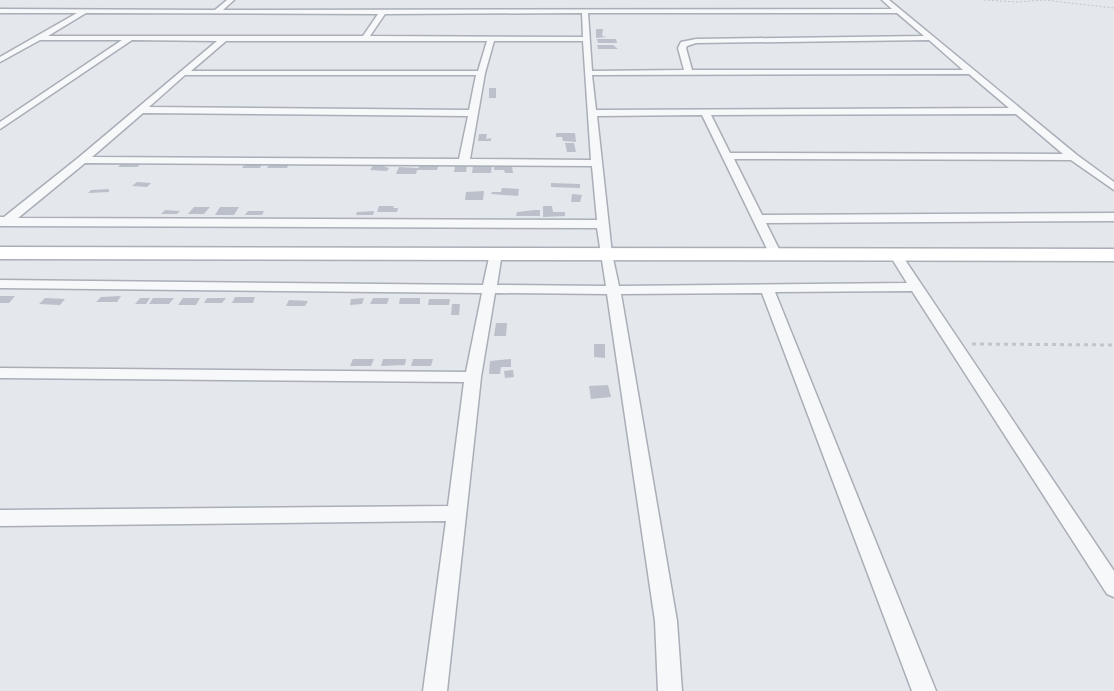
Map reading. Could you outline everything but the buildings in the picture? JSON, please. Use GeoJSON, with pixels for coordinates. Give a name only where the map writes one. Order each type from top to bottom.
{"type":"FeatureCollection","features":[{"type":"Feature","properties":{"kind":"street"},"geometry":{"type":"LineString","coordinates":[[217,12],[231,0]]}},
{"type":"Feature","properties":{"kind":"street"},"geometry":{"type":"LineString","coordinates":[[693,0],[699,12]]}},
{"type":"Feature","properties":{"kind":"street"},"geometry":{"type":"LineString","coordinates":[[786,0],[797,12]]}},
{"type":"Feature","properties":{"kind":"street"},"geometry":{"type":"LineString","coordinates":[[885,0],[928,38],[1073,157],[1114,187]]}},
{"type":"Feature","properties":{"kind":"street"},"geometry":{"type":"LineString","coordinates":[[1,12],[382,12],[509,9],[585,12],[898,11]]}},
{"type":"Feature","properties":{"kind":"street"},"geometry":{"type":"LineString","coordinates":[[0,60],[85,11]]}},
{"type":"Feature","properties":{"kind":"street"},"geometry":{"type":"LineString","coordinates":[[365,39],[382,12]]}},
{"type":"Feature","properties":{"kind":"street"},"geometry":{"type":"LineString","coordinates":[[585,12],[585,39],[594,113],[606,254],[618,315],[666,621],[670,691]]}},
{"type":"Feature","properties":{"kind":"street"},"geometry":{"type":"LineString","coordinates":[[39,38],[585,39]]}},
{"type":"Feature","properties":{"kind":"street"},"geometry":{"type":"LineString","coordinates":[[0,126],[131,38]]}},
{"type":"Feature","properties":{"kind":"street"},"geometry":{"type":"LineString","coordinates":[[689,73],[682,48],[684,44],[696,41],[928,38]]}},
{"type":"Feature","properties":{"kind":"street"},"geometry":{"type":"LineString","coordinates":[[2,222],[82,160],[223,39]]}},
{"type":"Feature","properties":{"kind":"street"},"geometry":{"type":"LineString","coordinates":[[464,162],[481,73],[491,39]]}},
{"type":"Feature","properties":{"kind":"street"},"geometry":{"type":"LineString","coordinates":[[588,73],[971,72]]}},
{"type":"Feature","properties":{"kind":"street"},"geometry":{"type":"LineString","coordinates":[[182,73],[481,73]]}},
{"type":"Feature","properties":{"kind":"street"},"geometry":{"type":"LineString","coordinates":[[140,110],[474,113]]}},
{"type":"Feature","properties":{"kind":"street"},"geometry":{"type":"LineString","coordinates":[[594,113],[706,114],[1017,111]]}},
{"type":"Feature","properties":{"kind":"street"},"geometry":{"type":"LineString","coordinates":[[706,114],[729,156],[775,253]]}},
{"type":"Feature","properties":{"kind":"street"},"geometry":{"type":"LineString","coordinates":[[729,156],[1073,157]]}},
{"type":"Feature","properties":{"kind":"street"},"geometry":{"type":"LineString","coordinates":[[82,160],[597,162]]}},
{"type":"Feature","properties":{"kind":"street"},"geometry":{"type":"LineString","coordinates":[[759,219],[1114,217]]}},
{"type":"Feature","properties":{"kind":"street"},"geometry":{"type":"LineString","coordinates":[[2,222],[603,224]]}},
{"type":"Feature","properties":{"kind":"street"},"geometry":{"type":"LineString","coordinates":[[0,253],[1114,255]]}},
{"type":"Feature","properties":{"kind":"street"},"geometry":{"type":"LineString","coordinates":[[435,691],[473,377],[491,289],[496,253]]}},
{"type":"Feature","properties":{"kind":"street"},"geometry":{"type":"LineString","coordinates":[[895,254],[1114,588]]}},
{"type":"Feature","properties":{"kind":"street"},"geometry":{"type":"LineString","coordinates":[[0,284],[612,290],[916,287]]}},
{"type":"Feature","properties":{"kind":"street"},"geometry":{"type":"LineString","coordinates":[[766,289],[924,691]]}},
{"type":"Feature","properties":{"kind":"street"},"geometry":{"type":"LineString","coordinates":[[0,373],[473,377]]}},
{"type":"Feature","properties":{"kind":"street"},"geometry":{"type":"LineString","coordinates":[[0,518],[457,513]]}},
{"type":"Feature","properties":{"kind":"path"},"geometry":{"type":"LineString","coordinates":[[984,0],[1017,2],[1044,0],[1114,8]]}},
{"type":"Feature","properties":{"kind":"path"},"geometry":{"type":"LineString","coordinates":[[954,344],[1114,345]]}}]}
